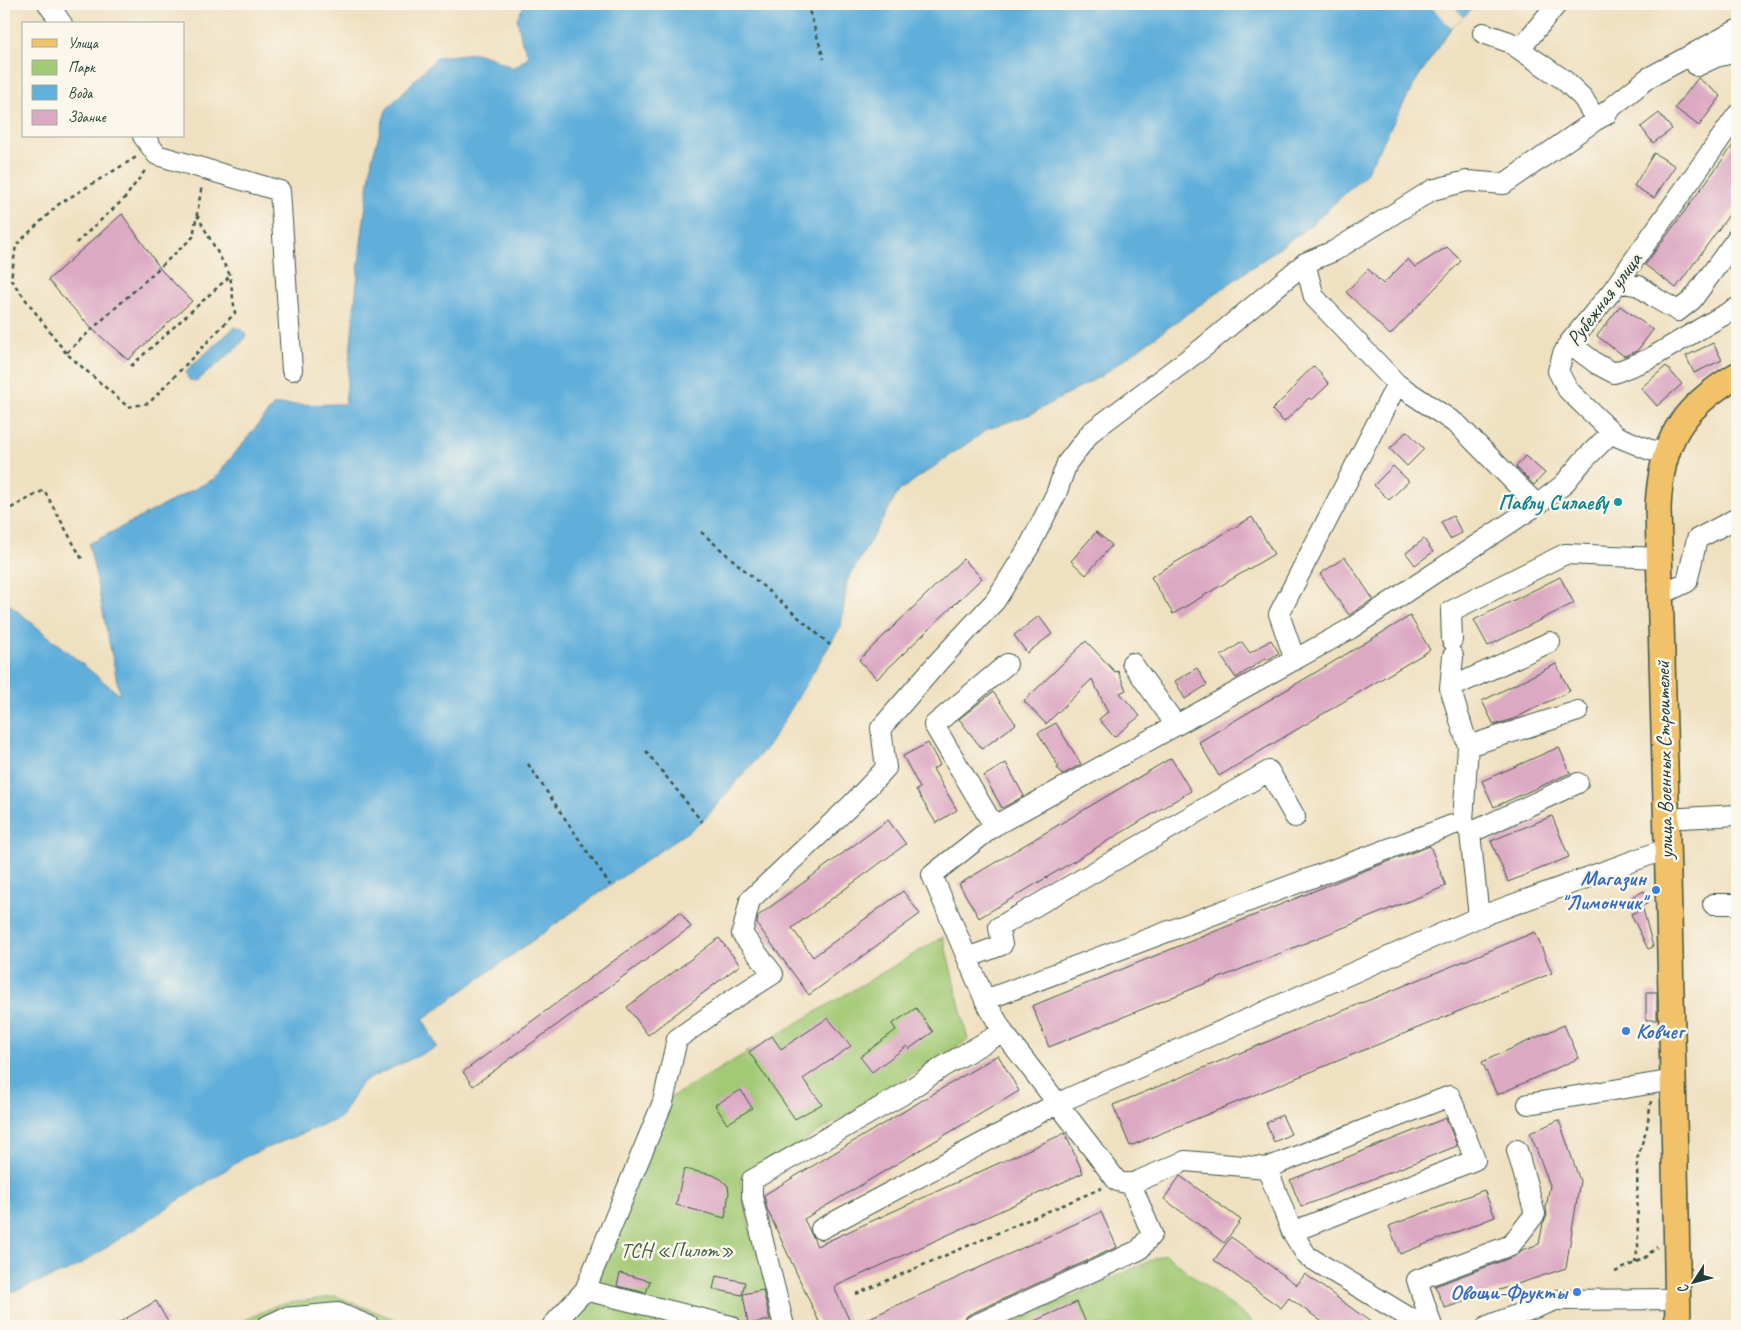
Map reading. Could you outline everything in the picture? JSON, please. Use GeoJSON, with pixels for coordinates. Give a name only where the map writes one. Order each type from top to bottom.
{"type":"FeatureCollection","features":[{"type":"Feature","properties":{"kind":"main road","name":"улица Военных Строителей"},"geometry":{"type":"LineString","coordinates":[[1678,1326],[1678,1299],[1664,1081],[1666,849],[1659,481],[1666,452],[1677,427],[1693,406],[1737,375]]}},
{"type":"Feature","properties":{"kind":"street"},"geometry":{"type":"LineString","coordinates":[[48,4],[61,22]]}},
{"type":"Feature","properties":{"kind":"street"},"geometry":{"type":"LineString","coordinates":[[1520,49],[1557,4]]}},
{"type":"Feature","properties":{"kind":"street"},"geometry":{"type":"LineString","coordinates":[[552,1326],[585,1290],[663,1102],[677,1039],[773,974],[742,934],[750,900],[851,805],[886,768],[882,728],[939,661],[995,601],[1033,540],[1056,494],[1067,463],[1091,432],[1204,347],[1305,263],[1334,251],[1432,190],[1467,181],[1504,184],[1596,120],[1648,78],[1737,30]]}},
{"type":"Feature","properties":{"kind":"street"},"geometry":{"type":"LineString","coordinates":[[1483,33],[1508,42],[1564,80],[1582,98],[1596,120]]}},
{"type":"Feature","properties":{"kind":"street"},"geometry":{"type":"LineString","coordinates":[[1596,120],[1716,56],[1737,52]]}},
{"type":"Feature","properties":{"kind":"street","name":"Рубежная улица"},"geometry":{"type":"LineString","coordinates":[[1666,452],[1650,450],[1616,436],[1568,390],[1558,371],[1563,354],[1569,343],[1619,282],[1737,115]]}},
{"type":"Feature","properties":{"kind":"street"},"geometry":{"type":"LineString","coordinates":[[151,146],[204,169],[280,192],[292,370]]}},
{"type":"Feature","properties":{"kind":"street"},"geometry":{"type":"LineString","coordinates":[[1619,282],[1639,286],[1678,311],[1692,300],[1737,238]]}},
{"type":"Feature","properties":{"kind":"street"},"geometry":{"type":"LineString","coordinates":[[1305,263],[1314,297],[1397,384],[1458,426],[1537,505]]}},
{"type":"Feature","properties":{"kind":"street"},"geometry":{"type":"LineString","coordinates":[[1569,343],[1597,364],[1614,373],[1649,359],[1737,308]]}},
{"type":"Feature","properties":{"kind":"street"},"geometry":{"type":"LineString","coordinates":[[1295,660],[1279,614],[1397,384]]}},
{"type":"Feature","properties":{"kind":"street"},"geometry":{"type":"LineString","coordinates":[[972,1326],[1139,1250],[1152,1234],[1124,1183],[1003,1032],[985,1000],[932,875],[994,826],[1350,629],[1537,505],[1563,485],[1582,462],[1612,432]]}},
{"type":"Feature","properties":{"kind":"street"},"geometry":{"type":"LineString","coordinates":[[1660,595],[1687,582],[1697,539],[1737,518]]}},
{"type":"Feature","properties":{"kind":"street"},"geometry":{"type":"LineString","coordinates":[[1480,917],[1466,827],[1468,746],[1450,688],[1453,648],[1451,610],[1565,554],[1660,558]]}},
{"type":"Feature","properties":{"kind":"street"},"geometry":{"type":"LineString","coordinates":[[1450,688],[1550,642]]}},
{"type":"Feature","properties":{"kind":"street"},"geometry":{"type":"LineString","coordinates":[[994,826],[934,725],[1007,664]]}},
{"type":"Feature","properties":{"kind":"street"},"geometry":{"type":"LineString","coordinates":[[1132,664],[1176,725]]}},
{"type":"Feature","properties":{"kind":"street"},"geometry":{"type":"LineString","coordinates":[[1468,746],[1578,711]]}},
{"type":"Feature","properties":{"kind":"street"},"geometry":{"type":"LineString","coordinates":[[967,958],[1002,945],[999,927],[1269,771],[1295,817]]}},
{"type":"Feature","properties":{"kind":"street"},"geometry":{"type":"LineString","coordinates":[[985,1000],[1466,827],[1578,783]]}},
{"type":"Feature","properties":{"kind":"street"},"geometry":{"type":"LineString","coordinates":[[1665,820],[1737,816]]}},
{"type":"Feature","properties":{"kind":"street"},"geometry":{"type":"LineString","coordinates":[[821,1229],[1058,1102],[1480,917],[1666,849]]}},
{"type":"Feature","properties":{"kind":"street"},"geometry":{"type":"LineString","coordinates":[[1713,904],[1737,904]]}},
{"type":"Feature","properties":{"kind":"street"},"geometry":{"type":"LineString","coordinates":[[784,1326],[752,1197],[752,1180],[902,1094],[944,1066],[1003,1032]]}},
{"type":"Feature","properties":{"kind":"street"},"geometry":{"type":"LineString","coordinates":[[1528,1104],[1664,1081]]}},
{"type":"Feature","properties":{"kind":"street"},"geometry":{"type":"LineString","coordinates":[[1124,1183],[1185,1162],[1267,1168],[1450,1096],[1475,1160],[1292,1232]]}},
{"type":"Feature","properties":{"kind":"street"},"geometry":{"type":"LineString","coordinates":[[1432,1326],[1417,1280],[1511,1245],[1534,1214],[1517,1150]]}},
{"type":"Feature","properties":{"kind":"street"},"geometry":{"type":"LineString","coordinates":[[1267,1168],[1292,1232],[1306,1256],[1413,1324]]}},
{"type":"Feature","properties":{"kind":"street"},"geometry":{"type":"LineString","coordinates":[[585,1290],[731,1326]]}},
{"type":"Feature","properties":{"kind":"street"},"geometry":{"type":"LineString","coordinates":[[1487,1326],[1556,1300],[1678,1299]]}},
{"type":"Feature","properties":{"kind":"street"},"geometry":{"type":"LineString","coordinates":[[267,1326],[284,1318],[338,1313],[369,1326]]}},
{"type":"Feature","properties":{"kind":"path"},"geometry":{"type":"LineString","coordinates":[[808,4],[824,59]]}},
{"type":"Feature","properties":{"kind":"path"},"geometry":{"type":"LineString","coordinates":[[76,243],[124,199],[151,146]]}},
{"type":"Feature","properties":{"kind":"path"},"geometry":{"type":"LineString","coordinates":[[151,146],[59,204],[16,246],[11,280],[66,353],[128,407],[149,403],[235,313],[230,275],[197,214]]}},
{"type":"Feature","properties":{"kind":"path"},"geometry":{"type":"LineString","coordinates":[[66,353],[193,237],[204,169]]}},
{"type":"Feature","properties":{"kind":"path"},"geometry":{"type":"LineString","coordinates":[[131,366],[230,275]]}},
{"type":"Feature","properties":{"kind":"path"},"geometry":{"type":"LineString","coordinates":[[4,512],[44,490],[83,561]]}},
{"type":"Feature","properties":{"kind":"path"},"geometry":{"type":"LineString","coordinates":[[701,532],[830,645]]}},
{"type":"Feature","properties":{"kind":"path"},"geometry":{"type":"LineString","coordinates":[[646,751],[702,822]]}},
{"type":"Feature","properties":{"kind":"path"},"geometry":{"type":"LineString","coordinates":[[528,764],[610,885]]}},
{"type":"Feature","properties":{"kind":"path"},"geometry":{"type":"LineString","coordinates":[[1635,1262],[1638,1247],[1637,1160],[1664,1081]]}},
{"type":"Feature","properties":{"kind":"path"},"geometry":{"type":"LineString","coordinates":[[856,1294],[1124,1183]]}},
{"type":"Feature","properties":{"kind":"path"},"geometry":{"type":"LineString","coordinates":[[1616,1272],[1643,1259],[1657,1247]]}},
{"type":"Feature","properties":{"kind":"green space","name":"ТСН «Пилот»"},"geometry":{"type":"Polygon","coordinates":[[[943,937],[968,1040],[740,1180],[753,1243],[787,1326],[562,1326],[663,1102],[943,937]]]}},
{"type":"Feature","properties":{"kind":"green space"},"geometry":{"type":"Polygon","coordinates":[[[1165,1254],[1258,1326],[1007,1326],[1165,1254]]]}},
{"type":"Feature","properties":{"kind":"green space"},"geometry":{"type":"Polygon","coordinates":[[[336,1296],[411,1326],[233,1326],[277,1305],[336,1296]]]}},
{"type":"Feature","properties":{"kind":"water"},"geometry":{"type":"Polygon","coordinates":[[[525,4],[1477,4],[1451,28],[1417,79],[1365,175],[1311,225],[1101,376],[1031,414],[988,429],[899,491],[847,581],[841,626],[771,742],[702,822],[610,885],[423,1019],[437,1047],[362,1082],[340,1118],[247,1156],[73,1269],[4,1295],[4,600],[120,695],[89,544],[214,479],[274,405],[345,404],[361,243],[372,159],[386,110],[437,57],[475,53],[514,68],[529,56],[522,42],[517,18],[525,4]]]}},
{"type":"Feature","properties":{"kind":"water"},"geometry":{"type":"Polygon","coordinates":[[[235,327],[242,330],[247,336],[239,346],[197,381],[189,380],[186,373],[189,368],[235,327]]]}},
{"type":"Feature","properties":{"kind":"pier"},"geometry":{"type":"Polygon","coordinates":[[[1429,4],[1452,4],[1463,17],[1451,28],[1429,4]]]}},
{"type":"Feature","properties":{"kind":"building"},"geometry":{"type":"Polygon","coordinates":[[[1698,78],[1721,96],[1699,126],[1675,108],[1698,78]]]}},
{"type":"Feature","properties":{"kind":"building"},"geometry":{"type":"Polygon","coordinates":[[[1659,113],[1672,129],[1653,143],[1641,127],[1659,113]]]}},
{"type":"Feature","properties":{"kind":"building"},"geometry":{"type":"Polygon","coordinates":[[[1737,140],[1737,204],[1676,288],[1645,265],[1737,140]]]}},
{"type":"Feature","properties":{"kind":"building"},"geometry":{"type":"Polygon","coordinates":[[[1654,153],[1675,166],[1654,198],[1634,186],[1654,153]]]}},
{"type":"Feature","properties":{"kind":"building"},"geometry":{"type":"Polygon","coordinates":[[[122,214],[162,271],[192,301],[128,360],[91,328],[48,280],[122,214]]]}},
{"type":"Feature","properties":{"kind":"building"},"geometry":{"type":"Polygon","coordinates":[[[1447,247],[1461,261],[1390,335],[1346,292],[1368,269],[1383,284],[1408,259],[1415,267],[1447,247]]]}},
{"type":"Feature","properties":{"kind":"building"},"geometry":{"type":"Polygon","coordinates":[[[1620,306],[1653,330],[1637,351],[1624,356],[1597,336],[1620,306]]]}},
{"type":"Feature","properties":{"kind":"building"},"geometry":{"type":"Polygon","coordinates":[[[1713,343],[1722,360],[1694,373],[1686,356],[1713,343]]]}},
{"type":"Feature","properties":{"kind":"building"},"geometry":{"type":"Polygon","coordinates":[[[1314,366],[1329,384],[1312,400],[1309,398],[1284,422],[1272,410],[1314,366]]]}},
{"type":"Feature","properties":{"kind":"building"},"geometry":{"type":"Polygon","coordinates":[[[1666,366],[1682,384],[1657,406],[1641,388],[1666,366]]]}},
{"type":"Feature","properties":{"kind":"building"},"geometry":{"type":"Polygon","coordinates":[[[1407,431],[1424,449],[1407,466],[1390,449],[1407,431]]]}},
{"type":"Feature","properties":{"kind":"building"},"geometry":{"type":"Polygon","coordinates":[[[1525,456],[1545,473],[1534,485],[1516,467],[1525,456]]]}},
{"type":"Feature","properties":{"kind":"building"},"geometry":{"type":"Polygon","coordinates":[[[1393,466],[1409,481],[1389,500],[1374,485],[1393,466]]]}},
{"type":"Feature","properties":{"kind":"building"},"geometry":{"type":"Polygon","coordinates":[[[1453,516],[1462,533],[1450,539],[1441,522],[1453,516]]]}},
{"type":"Feature","properties":{"kind":"building"},"geometry":{"type":"Polygon","coordinates":[[[1252,517],[1274,554],[1173,614],[1151,577],[1252,517]]]}},
{"type":"Feature","properties":{"kind":"building"},"geometry":{"type":"Polygon","coordinates":[[[1096,532],[1112,545],[1086,575],[1071,561],[1096,532]]]}},
{"type":"Feature","properties":{"kind":"building"},"geometry":{"type":"Polygon","coordinates":[[[1424,539],[1433,552],[1415,565],[1406,553],[1424,539]]]}},
{"type":"Feature","properties":{"kind":"building"},"geometry":{"type":"Polygon","coordinates":[[[1345,557],[1373,599],[1349,615],[1320,574],[1345,557]]]}},
{"type":"Feature","properties":{"kind":"building"},"geometry":{"type":"Polygon","coordinates":[[[963,559],[982,578],[877,679],[859,660],[963,559]]]}},
{"type":"Feature","properties":{"kind":"building"},"geometry":{"type":"Polygon","coordinates":[[[1560,577],[1574,603],[1488,646],[1474,620],[1560,577]]]}},
{"type":"Feature","properties":{"kind":"building"},"geometry":{"type":"Polygon","coordinates":[[[1039,616],[1052,634],[1027,653],[1014,635],[1039,616]]]}},
{"type":"Feature","properties":{"kind":"building"},"geometry":{"type":"Polygon","coordinates":[[[1410,616],[1430,650],[1219,776],[1199,742],[1410,616]]]}},
{"type":"Feature","properties":{"kind":"building"},"geometry":{"type":"Polygon","coordinates":[[[1271,640],[1279,653],[1267,660],[1266,658],[1236,678],[1221,656],[1242,642],[1250,653],[1271,640]]]}},
{"type":"Feature","properties":{"kind":"building"},"geometry":{"type":"Polygon","coordinates":[[[1086,641],[1115,672],[1118,671],[1126,690],[1120,693],[1140,716],[1114,737],[1099,719],[1108,712],[1092,679],[1046,724],[1024,701],[1086,641]]]}},
{"type":"Feature","properties":{"kind":"building"},"geometry":{"type":"Polygon","coordinates":[[[1556,664],[1570,691],[1513,719],[1494,725],[1482,701],[1556,664]]]}},
{"type":"Feature","properties":{"kind":"building"},"geometry":{"type":"Polygon","coordinates":[[[1197,668],[1207,685],[1185,699],[1175,681],[1197,668]]]}},
{"type":"Feature","properties":{"kind":"building"},"geometry":{"type":"Polygon","coordinates":[[[993,692],[1016,724],[982,749],[959,719],[993,692]]]}},
{"type":"Feature","properties":{"kind":"building"},"geometry":{"type":"Polygon","coordinates":[[[1056,723],[1081,764],[1062,775],[1038,733],[1056,723]]]}},
{"type":"Feature","properties":{"kind":"building"},"geometry":{"type":"Polygon","coordinates":[[[928,743],[940,765],[933,769],[957,810],[936,823],[916,790],[920,788],[903,756],[928,743]]]}},
{"type":"Feature","properties":{"kind":"building"},"geometry":{"type":"Polygon","coordinates":[[[1559,747],[1570,773],[1494,807],[1482,781],[1559,747]]]}},
{"type":"Feature","properties":{"kind":"building"},"geometry":{"type":"Polygon","coordinates":[[[1171,758],[1191,791],[979,918],[959,884],[1171,758]]]}},
{"type":"Feature","properties":{"kind":"building"},"geometry":{"type":"Polygon","coordinates":[[[1006,763],[1024,796],[1002,808],[984,776],[1006,763]]]}},
{"type":"Feature","properties":{"kind":"building"},"geometry":{"type":"Polygon","coordinates":[[[1552,816],[1569,857],[1508,882],[1491,841],[1552,816]]]}},
{"type":"Feature","properties":{"kind":"building"},"geometry":{"type":"Polygon","coordinates":[[[888,820],[906,844],[792,928],[813,957],[903,891],[920,914],[809,995],[757,924],[758,916],[888,820]]]}},
{"type":"Feature","properties":{"kind":"building"},"geometry":{"type":"Polygon","coordinates":[[[1430,846],[1446,886],[1049,1047],[1032,1006],[1358,873],[1430,846]]]}},
{"type":"Feature","properties":{"kind":"building"},"geometry":{"type":"Polygon","coordinates":[[[1644,891],[1649,902],[1637,908],[1632,897],[1644,891]]]}},
{"type":"Feature","properties":{"kind":"building"},"geometry":{"type":"Polygon","coordinates":[[[1643,909],[1653,947],[1648,949],[1631,914],[1643,909]]]}},
{"type":"Feature","properties":{"kind":"building"},"geometry":{"type":"Polygon","coordinates":[[[680,912],[691,927],[473,1086],[463,1072],[680,912]]]}},
{"type":"Feature","properties":{"kind":"building"},"geometry":{"type":"Polygon","coordinates":[[[1535,932],[1552,973],[1130,1146],[1113,1105],[1535,932]]]}},
{"type":"Feature","properties":{"kind":"building"},"geometry":{"type":"Polygon","coordinates":[[[719,938],[740,965],[648,1035],[627,1007],[719,938]]]}},
{"type":"Feature","properties":{"kind":"building"},"geometry":{"type":"Polygon","coordinates":[[[1646,992],[1657,992],[1657,1020],[1646,1020],[1646,992]]]}},
{"type":"Feature","properties":{"kind":"building"},"geometry":{"type":"Polygon","coordinates":[[[916,1008],[933,1032],[909,1049],[907,1046],[872,1072],[860,1057],[896,1030],[892,1024],[916,1008]]]}},
{"type":"Feature","properties":{"kind":"building"},"geometry":{"type":"Polygon","coordinates":[[[828,1018],[851,1046],[803,1079],[822,1104],[795,1119],[749,1052],[772,1036],[781,1049],[828,1018]]]}},
{"type":"Feature","properties":{"kind":"building"},"geometry":{"type":"Polygon","coordinates":[[[1564,1025],[1579,1058],[1497,1095],[1482,1062],[1564,1025]]]}},
{"type":"Feature","properties":{"kind":"building"},"geometry":{"type":"Polygon","coordinates":[[[998,1055],[1019,1091],[804,1219],[817,1246],[1065,1133],[1083,1173],[834,1287],[852,1326],[821,1326],[767,1209],[764,1195],[998,1055]]]}},
{"type":"Feature","properties":{"kind":"building"},"geometry":{"type":"Polygon","coordinates":[[[741,1090],[752,1108],[727,1124],[715,1105],[741,1090]]]}},
{"type":"Feature","properties":{"kind":"building"},"geometry":{"type":"Polygon","coordinates":[[[1282,1115],[1291,1134],[1274,1142],[1266,1123],[1282,1115]]]}},
{"type":"Feature","properties":{"kind":"building"},"geometry":{"type":"Polygon","coordinates":[[[1446,1118],[1457,1146],[1301,1207],[1290,1180],[1446,1118]]]}},
{"type":"Feature","properties":{"kind":"building"},"geometry":{"type":"Polygon","coordinates":[[[1559,1120],[1580,1181],[1566,1268],[1445,1308],[1435,1286],[1515,1256],[1522,1250],[1539,1244],[1543,1223],[1547,1216],[1546,1208],[1550,1185],[1530,1133],[1559,1120]]]}},
{"type":"Feature","properties":{"kind":"building"},"geometry":{"type":"Polygon","coordinates":[[[684,1169],[713,1175],[721,1179],[728,1186],[729,1193],[725,1218],[676,1205],[684,1169]]]}},
{"type":"Feature","properties":{"kind":"building"},"geometry":{"type":"Polygon","coordinates":[[[1180,1176],[1241,1220],[1224,1243],[1164,1199],[1180,1176]]]}},
{"type":"Feature","properties":{"kind":"building"},"geometry":{"type":"Polygon","coordinates":[[[1484,1190],[1495,1217],[1400,1254],[1389,1226],[1484,1190]]]}},
{"type":"Feature","properties":{"kind":"building"},"geometry":{"type":"Polygon","coordinates":[[[1101,1212],[1117,1247],[968,1315],[962,1322],[952,1326],[852,1326],[1101,1212]]]}},
{"type":"Feature","properties":{"kind":"building"},"geometry":{"type":"Polygon","coordinates":[[[1231,1237],[1297,1285],[1305,1274],[1376,1326],[1328,1326],[1289,1298],[1281,1308],[1214,1260],[1231,1237]]]}},
{"type":"Feature","properties":{"kind":"building"},"geometry":{"type":"Polygon","coordinates":[[[620,1273],[650,1281],[646,1293],[617,1286],[620,1273]]]}},
{"type":"Feature","properties":{"kind":"building"},"geometry":{"type":"Polygon","coordinates":[[[716,1276],[745,1282],[742,1295],[713,1289],[716,1276]]]}},
{"type":"Feature","properties":{"kind":"building"},"geometry":{"type":"Polygon","coordinates":[[[763,1290],[770,1320],[748,1324],[743,1294],[763,1290]]]}},
{"type":"Feature","properties":{"kind":"building"},"geometry":{"type":"Polygon","coordinates":[[[156,1301],[168,1322],[160,1326],[113,1326],[156,1301]]]}},
{"type":"Feature","properties":{"kind":"building"},"geometry":{"type":"Polygon","coordinates":[[[1077,1302],[1086,1323],[1078,1326],[1023,1326],[1077,1302]]]}},
{"type":"Feature","properties":{"kind":"place","name":"Павлу Силаеву"},"geometry":{"type":"Point","coordinates":[1618,502]}},
{"type":"Feature","properties":{"kind":"place","name":"Магазин \"Лимончик\""},"geometry":{"type":"Point","coordinates":[1656,890]}},
{"type":"Feature","properties":{"kind":"place","name":"Ковчег"},"geometry":{"type":"Point","coordinates":[1626,1031]}},
{"type":"Feature","properties":{"kind":"place","name":"Овощи-Фрукты"},"geometry":{"type":"Point","coordinates":[1577,1292]}}]}
